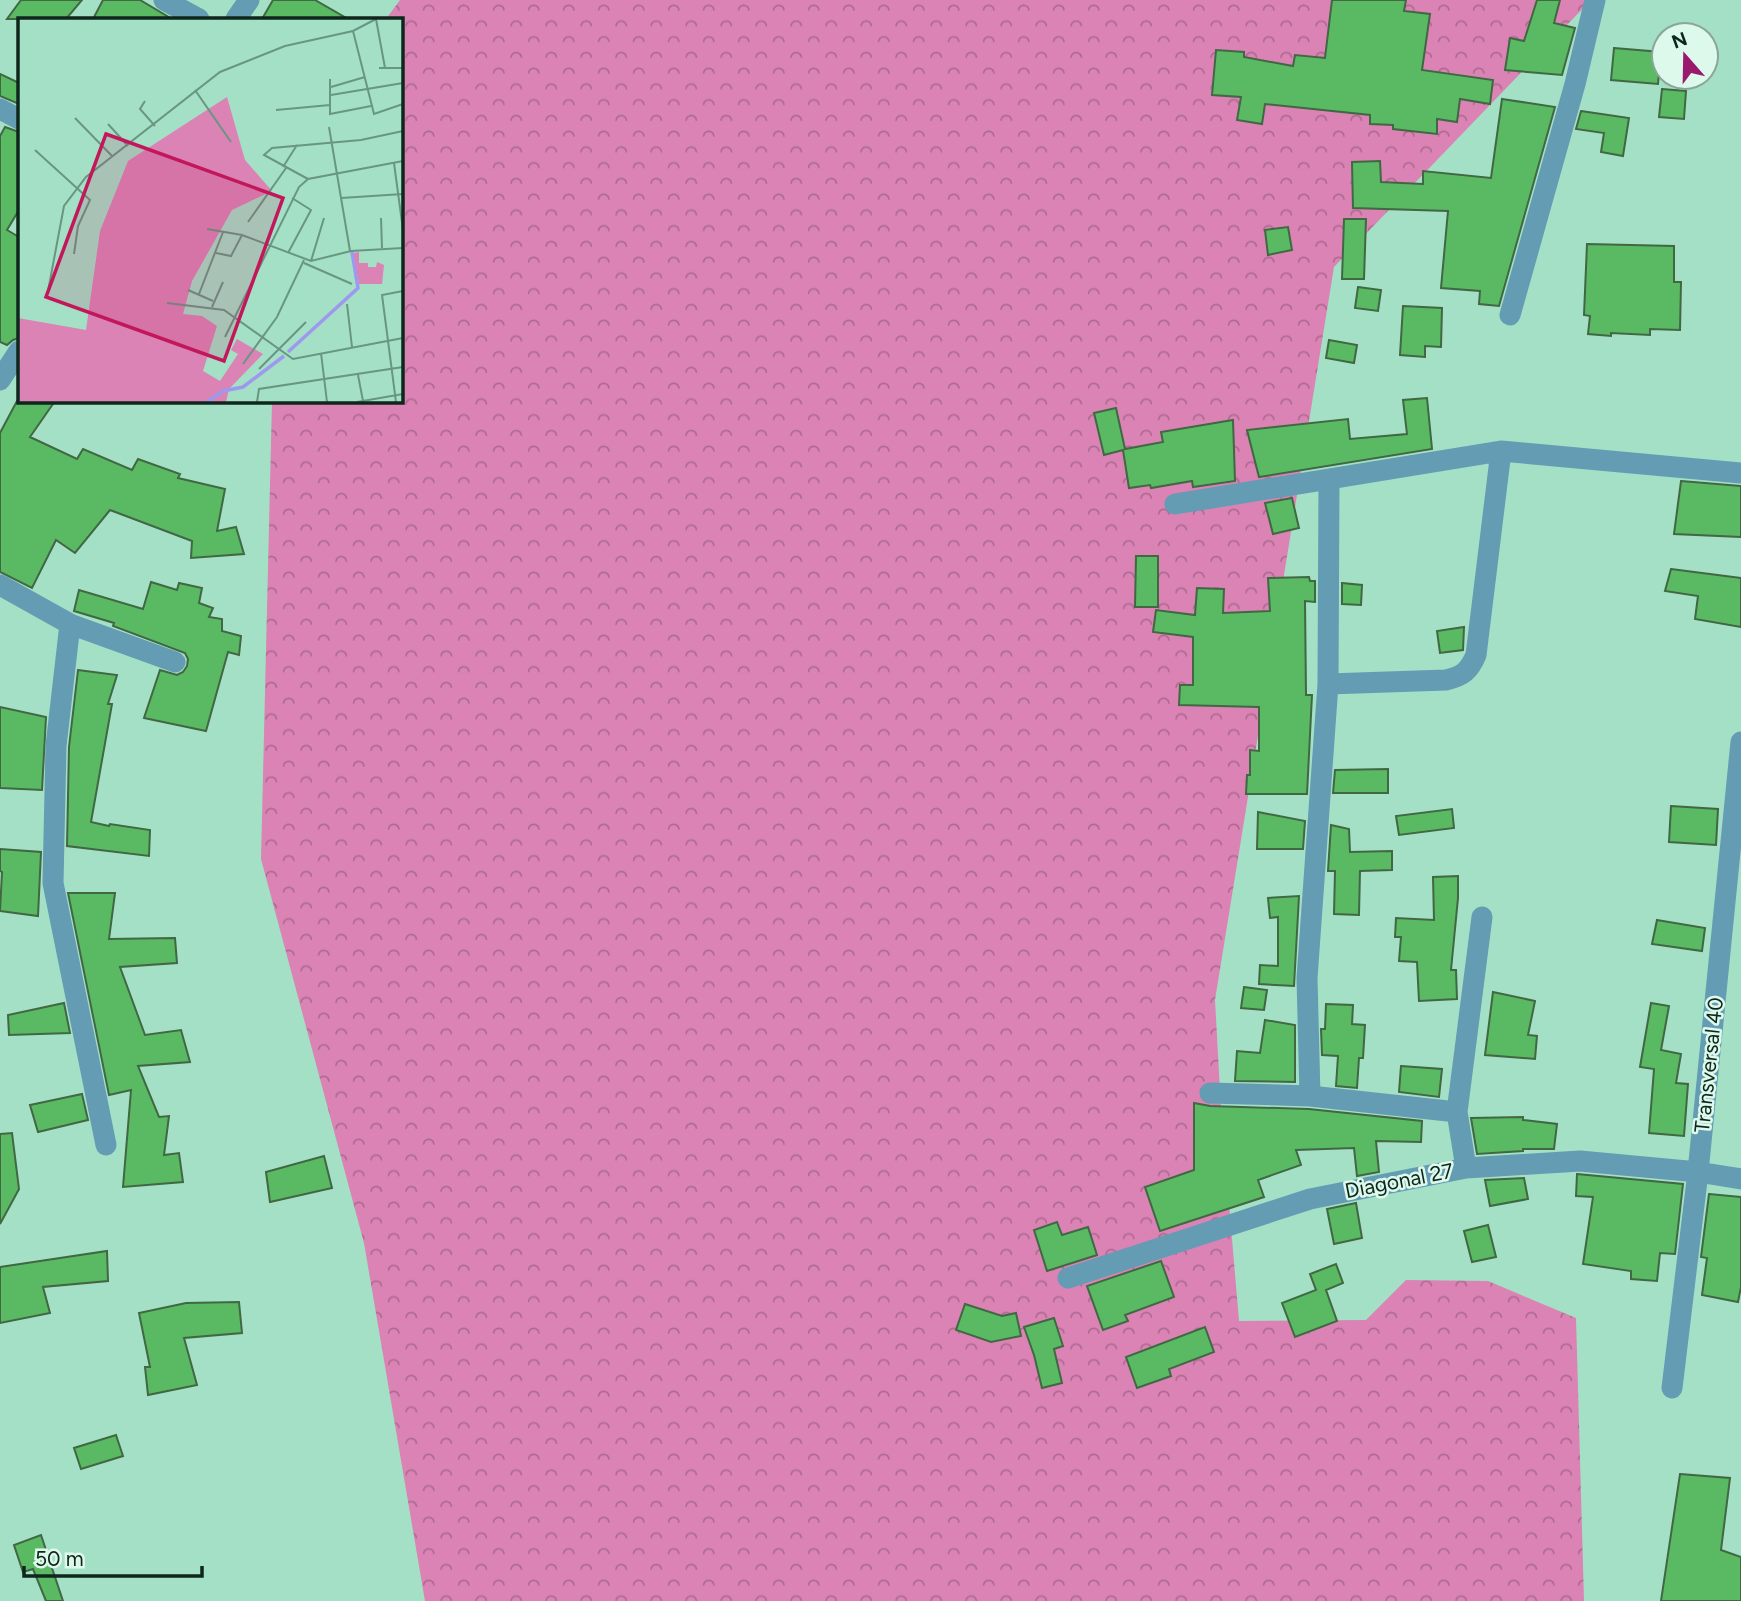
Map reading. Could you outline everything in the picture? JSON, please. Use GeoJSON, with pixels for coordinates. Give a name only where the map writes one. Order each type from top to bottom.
{"type":"FeatureCollection","features":[{"type":"Feature","properties":{"kind":"street"},"geometry":{"type":"LineString","coordinates":[[164,0],[197,18]]}},
{"type":"Feature","properties":{"kind":"street"},"geometry":{"type":"LineString","coordinates":[[237,18],[249,0]]}},
{"type":"Feature","properties":{"kind":"street"},"geometry":{"type":"LineString","coordinates":[[1510,316],[1575,83],[1595,0]]}},
{"type":"Feature","properties":{"kind":"street"},"geometry":{"type":"LineString","coordinates":[[0,110],[18,119]]}},
{"type":"Feature","properties":{"kind":"street"},"geometry":{"type":"LineString","coordinates":[[0,380],[18,353]]}},
{"type":"Feature","properties":{"kind":"street"},"geometry":{"type":"LineString","coordinates":[[1328,684],[1446,680],[1458,677],[1470,669],[1476,655],[1501,452]]}},
{"type":"Feature","properties":{"kind":"street"},"geometry":{"type":"LineString","coordinates":[[1175,504],[1501,452],[1741,473]]}},
{"type":"Feature","properties":{"kind":"street"},"geometry":{"type":"LineString","coordinates":[[1310,1096],[1307,978],[1328,684],[1329,480]]}},
{"type":"Feature","properties":{"kind":"street"},"geometry":{"type":"LineString","coordinates":[[0,585],[70,624],[175,662]]}},
{"type":"Feature","properties":{"kind":"street"},"geometry":{"type":"LineString","coordinates":[[70,624],[56,746],[53,883],[106,1145]]}},
{"type":"Feature","properties":{"kind":"street","name":"Transversal 40"},"geometry":{"type":"LineString","coordinates":[[1672,1388],[1698,1172],[1741,742]]}},
{"type":"Feature","properties":{"kind":"street"},"geometry":{"type":"LineString","coordinates":[[1466,1168],[1457,1112],[1482,917]]}},
{"type":"Feature","properties":{"kind":"street"},"geometry":{"type":"LineString","coordinates":[[1210,1093],[1310,1096],[1457,1112]]}},
{"type":"Feature","properties":{"kind":"street","name":"Diagonal 27"},"geometry":{"type":"LineString","coordinates":[[1068,1278],[1310,1199],[1466,1168],[1580,1161],[1698,1172],[1741,1179]]}},
{"type":"Feature","properties":{"kind":"green space"},"geometry":{"type":"Polygon","coordinates":[[[400,0],[1591,0],[1334,267],[1215,1000],[1221,1109],[1239,1321],[1366,1320],[1406,1280],[1488,1281],[1576,1318],[1584,1601],[425,1601],[364,1243],[261,859],[272,402],[402,402],[402,18],[387,18],[400,0]]]}},
{"type":"Feature","properties":{"kind":"building"},"geometry":{"type":"Polygon","coordinates":[[[21,0],[82,0],[67,18],[7,19],[21,0]]]}},
{"type":"Feature","properties":{"kind":"building"},"geometry":{"type":"Polygon","coordinates":[[[103,0],[140,0],[170,18],[94,18],[103,0]]]}},
{"type":"Feature","properties":{"kind":"building"},"geometry":{"type":"Polygon","coordinates":[[[273,0],[315,0],[346,18],[263,18],[273,0]]]}},
{"type":"Feature","properties":{"kind":"building"},"geometry":{"type":"Polygon","coordinates":[[[1332,0],[1406,0],[1404,11],[1430,14],[1422,70],[1493,80],[1490,104],[1460,99],[1457,122],[1437,119],[1437,134],[1393,129],[1393,125],[1370,124],[1370,115],[1265,104],[1262,124],[1237,120],[1241,97],[1212,95],[1216,50],[1244,52],[1244,57],[1293,66],[1295,55],[1325,58],[1332,0]]]}},
{"type":"Feature","properties":{"kind":"building"},"geometry":{"type":"Polygon","coordinates":[[[1537,0],[1560,0],[1554,23],[1575,28],[1562,75],[1505,70],[1510,38],[1524,41],[1537,0]]]}},
{"type":"Feature","properties":{"kind":"building"},"geometry":{"type":"Polygon","coordinates":[[[1614,48],[1650,51],[1650,83],[1611,80],[1614,48]]]}},
{"type":"Feature","properties":{"kind":"building"},"geometry":{"type":"Polygon","coordinates":[[[0,74],[18,83],[18,104],[0,96],[0,74]]]}},
{"type":"Feature","properties":{"kind":"building"},"geometry":{"type":"Polygon","coordinates":[[[1662,91],[1686,91],[1684,119],[1659,117],[1662,91]]]}},
{"type":"Feature","properties":{"kind":"building"},"geometry":{"type":"Polygon","coordinates":[[[1502,99],[1555,107],[1499,306],[1479,304],[1480,291],[1441,288],[1448,211],[1353,208],[1352,162],[1380,161],[1381,182],[1423,184],[1423,171],[1491,178],[1502,99]]]}},
{"type":"Feature","properties":{"kind":"building"},"geometry":{"type":"Polygon","coordinates":[[[1581,111],[1629,118],[1623,156],[1601,152],[1604,133],[1576,129],[1581,111]]]}},
{"type":"Feature","properties":{"kind":"building"},"geometry":{"type":"Polygon","coordinates":[[[5,127],[18,132],[18,212],[7,230],[18,236],[18,338],[7,345],[0,342],[0,136],[5,127]]]}},
{"type":"Feature","properties":{"kind":"building"},"geometry":{"type":"Polygon","coordinates":[[[1344,219],[1366,219],[1364,279],[1342,279],[1344,219]]]}},
{"type":"Feature","properties":{"kind":"building"},"geometry":{"type":"Polygon","coordinates":[[[1288,227],[1292,250],[1268,255],[1265,230],[1288,227]]]}},
{"type":"Feature","properties":{"kind":"building"},"geometry":{"type":"Polygon","coordinates":[[[1587,244],[1674,246],[1674,282],[1681,282],[1680,330],[1650,329],[1650,335],[1588,334],[1590,316],[1584,315],[1587,244]]]}},
{"type":"Feature","properties":{"kind":"building"},"geometry":{"type":"Polygon","coordinates":[[[1358,287],[1381,290],[1378,311],[1355,308],[1358,287]]]}},
{"type":"Feature","properties":{"kind":"building"},"geometry":{"type":"Polygon","coordinates":[[[1403,306],[1442,308],[1441,347],[1425,346],[1425,357],[1400,355],[1403,306]]]}},
{"type":"Feature","properties":{"kind":"building"},"geometry":{"type":"Polygon","coordinates":[[[1329,340],[1357,345],[1354,363],[1326,358],[1329,340]]]}},
{"type":"Feature","properties":{"kind":"building"},"geometry":{"type":"Polygon","coordinates":[[[1427,398],[1432,449],[1259,477],[1247,430],[1348,419],[1350,439],[1407,434],[1403,400],[1427,398]]]}},
{"type":"Feature","properties":{"kind":"building"},"geometry":{"type":"Polygon","coordinates":[[[17,401],[54,402],[30,437],[77,459],[83,449],[132,470],[138,459],[180,474],[178,478],[225,489],[217,531],[236,527],[244,554],[191,558],[192,541],[110,510],[75,553],[56,540],[32,588],[0,572],[0,433],[17,401]]]}},
{"type":"Feature","properties":{"kind":"building"},"geometry":{"type":"Polygon","coordinates":[[[1116,408],[1125,449],[1163,442],[1161,432],[1233,420],[1235,481],[1193,487],[1192,481],[1151,488],[1150,485],[1129,488],[1123,450],[1104,455],[1094,413],[1116,408]]]}},
{"type":"Feature","properties":{"kind":"building"},"geometry":{"type":"Polygon","coordinates":[[[1681,481],[1741,486],[1741,537],[1674,534],[1681,481]]]}},
{"type":"Feature","properties":{"kind":"building"},"geometry":{"type":"Polygon","coordinates":[[[1292,498],[1299,528],[1273,534],[1265,503],[1292,498]]]}},
{"type":"Feature","properties":{"kind":"building"},"geometry":{"type":"Polygon","coordinates":[[[1136,556],[1158,556],[1158,607],[1135,607],[1136,556]]]}},
{"type":"Feature","properties":{"kind":"building"},"geometry":{"type":"Polygon","coordinates":[[[1671,569],[1741,578],[1741,627],[1695,619],[1698,596],[1665,591],[1671,569]]]}},
{"type":"Feature","properties":{"kind":"building"},"geometry":{"type":"Polygon","coordinates":[[[1309,577],[1310,581],[1315,581],[1315,602],[1305,601],[1306,695],[1312,695],[1307,794],[1246,794],[1247,775],[1250,775],[1250,750],[1259,751],[1259,707],[1179,705],[1180,685],[1193,685],[1193,637],[1153,632],[1156,610],[1195,615],[1197,588],[1224,589],[1223,613],[1270,611],[1268,578],[1309,577]]]}},
{"type":"Feature","properties":{"kind":"building"},"geometry":{"type":"Polygon","coordinates":[[[151,582],[177,590],[179,583],[202,588],[199,603],[213,608],[209,617],[222,619],[222,631],[241,636],[239,655],[228,652],[206,731],[144,718],[160,670],[177,675],[183,672],[188,659],[185,653],[113,626],[114,623],[74,611],[79,590],[143,609],[151,582]]]}},
{"type":"Feature","properties":{"kind":"building"},"geometry":{"type":"Polygon","coordinates":[[[1342,583],[1362,585],[1361,605],[1342,604],[1342,583]]]}},
{"type":"Feature","properties":{"kind":"building"},"geometry":{"type":"Polygon","coordinates":[[[1464,627],[1463,650],[1440,653],[1437,631],[1464,627]]]}},
{"type":"Feature","properties":{"kind":"building"},"geometry":{"type":"Polygon","coordinates":[[[78,670],[117,675],[108,704],[112,704],[91,822],[150,830],[149,856],[67,846],[69,747],[78,670]]]}},
{"type":"Feature","properties":{"kind":"building"},"geometry":{"type":"Polygon","coordinates":[[[0,707],[46,717],[42,790],[0,788],[0,707]]]}},
{"type":"Feature","properties":{"kind":"building"},"geometry":{"type":"Polygon","coordinates":[[[1388,769],[1388,793],[1333,793],[1335,770],[1388,769]]]}},
{"type":"Feature","properties":{"kind":"building"},"geometry":{"type":"Polygon","coordinates":[[[1671,806],[1718,809],[1716,845],[1669,842],[1671,806]]]}},
{"type":"Feature","properties":{"kind":"building"},"geometry":{"type":"Polygon","coordinates":[[[1452,809],[1454,828],[1399,835],[1396,816],[1452,809]]]}},
{"type":"Feature","properties":{"kind":"building"},"geometry":{"type":"Polygon","coordinates":[[[1258,812],[1305,821],[1303,849],[1257,849],[1258,812]]]}},
{"type":"Feature","properties":{"kind":"building"},"geometry":{"type":"Polygon","coordinates":[[[1331,825],[1349,829],[1350,852],[1392,851],[1392,870],[1360,871],[1359,915],[1334,914],[1335,871],[1328,871],[1331,825]]]}},
{"type":"Feature","properties":{"kind":"building"},"geometry":{"type":"Polygon","coordinates":[[[0,849],[41,852],[38,916],[0,911],[0,849]]]}},
{"type":"Feature","properties":{"kind":"building"},"geometry":{"type":"Polygon","coordinates":[[[1458,876],[1451,970],[1456,970],[1457,999],[1419,1001],[1417,962],[1399,961],[1401,937],[1395,937],[1396,918],[1434,920],[1433,877],[1458,876]]]}},
{"type":"Feature","properties":{"kind":"building"},"geometry":{"type":"Polygon","coordinates":[[[68,893],[115,893],[109,939],[175,938],[177,963],[120,967],[145,1035],[181,1030],[190,1062],[138,1066],[159,1117],[169,1116],[164,1155],[179,1153],[183,1182],[123,1187],[131,1090],[109,1095],[68,893]]]}},
{"type":"Feature","properties":{"kind":"building"},"geometry":{"type":"Polygon","coordinates":[[[1299,896],[1294,986],[1259,984],[1260,965],[1278,966],[1278,917],[1270,918],[1268,898],[1299,896]]]}},
{"type":"Feature","properties":{"kind":"building"},"geometry":{"type":"Polygon","coordinates":[[[1657,920],[1705,928],[1702,951],[1652,944],[1657,920]]]}},
{"type":"Feature","properties":{"kind":"building"},"geometry":{"type":"Polygon","coordinates":[[[1244,987],[1267,990],[1264,1010],[1241,1008],[1244,987]]]}},
{"type":"Feature","properties":{"kind":"building"},"geometry":{"type":"Polygon","coordinates":[[[1493,992],[1535,1001],[1528,1035],[1537,1036],[1535,1059],[1485,1055],[1493,992]]]}},
{"type":"Feature","properties":{"kind":"building"},"geometry":{"type":"Polygon","coordinates":[[[64,1003],[70,1033],[9,1035],[8,1015],[64,1003]]]}},
{"type":"Feature","properties":{"kind":"building"},"geometry":{"type":"Polygon","coordinates":[[[1651,1003],[1669,1006],[1661,1050],[1681,1054],[1676,1083],[1688,1084],[1684,1136],[1649,1133],[1654,1069],[1640,1067],[1651,1003]]]}},
{"type":"Feature","properties":{"kind":"building"},"geometry":{"type":"Polygon","coordinates":[[[1326,1004],[1353,1005],[1352,1024],[1365,1025],[1363,1058],[1359,1058],[1357,1088],[1336,1086],[1338,1056],[1322,1055],[1321,1029],[1325,1029],[1326,1004]]]}},
{"type":"Feature","properties":{"kind":"building"},"geometry":{"type":"Polygon","coordinates":[[[1265,1020],[1295,1025],[1295,1082],[1235,1081],[1237,1051],[1260,1053],[1265,1020]]]}},
{"type":"Feature","properties":{"kind":"building"},"geometry":{"type":"Polygon","coordinates":[[[1401,1066],[1442,1069],[1439,1097],[1399,1092],[1401,1066]]]}},
{"type":"Feature","properties":{"kind":"building"},"geometry":{"type":"Polygon","coordinates":[[[82,1094],[88,1120],[38,1132],[30,1105],[82,1094]]]}},
{"type":"Feature","properties":{"kind":"building"},"geometry":{"type":"Polygon","coordinates":[[[1194,1103],[1210,1106],[1309,1109],[1422,1121],[1421,1142],[1376,1141],[1379,1172],[1357,1176],[1354,1148],[1296,1150],[1301,1165],[1258,1180],[1264,1197],[1160,1231],[1145,1187],[1194,1170],[1194,1103]]]}},
{"type":"Feature","properties":{"kind":"building"},"geometry":{"type":"Polygon","coordinates":[[[1523,1117],[1523,1120],[1557,1124],[1554,1149],[1477,1154],[1471,1118],[1523,1117]]]}},
{"type":"Feature","properties":{"kind":"building"},"geometry":{"type":"Polygon","coordinates":[[[12,1133],[19,1189],[0,1224],[0,1134],[12,1133]]]}},
{"type":"Feature","properties":{"kind":"building"},"geometry":{"type":"Polygon","coordinates":[[[324,1156],[332,1188],[270,1202],[266,1172],[324,1156]]]}},
{"type":"Feature","properties":{"kind":"building"},"geometry":{"type":"Polygon","coordinates":[[[1577,1174],[1683,1184],[1675,1254],[1660,1253],[1657,1281],[1631,1279],[1631,1271],[1583,1264],[1593,1197],[1576,1196],[1577,1174]]]}},
{"type":"Feature","properties":{"kind":"building"},"geometry":{"type":"Polygon","coordinates":[[[1524,1178],[1528,1199],[1490,1206],[1485,1180],[1524,1178]]]}},
{"type":"Feature","properties":{"kind":"building"},"geometry":{"type":"Polygon","coordinates":[[[1709,1194],[1741,1197],[1741,1287],[1738,1302],[1702,1295],[1707,1258],[1701,1257],[1709,1194]]]}},
{"type":"Feature","properties":{"kind":"building"},"geometry":{"type":"Polygon","coordinates":[[[1356,1203],[1362,1238],[1334,1244],[1327,1209],[1356,1203]]]}},
{"type":"Feature","properties":{"kind":"building"},"geometry":{"type":"Polygon","coordinates":[[[1057,1222],[1062,1235],[1088,1227],[1097,1255],[1047,1271],[1034,1230],[1057,1222]]]}},
{"type":"Feature","properties":{"kind":"building"},"geometry":{"type":"Polygon","coordinates":[[[1488,1225],[1496,1257],[1472,1262],[1464,1231],[1488,1225]]]}},
{"type":"Feature","properties":{"kind":"building"},"geometry":{"type":"Polygon","coordinates":[[[107,1251],[108,1281],[43,1287],[50,1313],[0,1323],[0,1267],[107,1251]]]}},
{"type":"Feature","properties":{"kind":"building"},"geometry":{"type":"Polygon","coordinates":[[[1161,1261],[1174,1297],[1125,1315],[1128,1321],[1103,1330],[1087,1286],[1161,1261]]]}},
{"type":"Feature","properties":{"kind":"building"},"geometry":{"type":"Polygon","coordinates":[[[1336,1264],[1343,1283],[1326,1290],[1337,1321],[1295,1337],[1282,1303],[1316,1290],[1310,1274],[1336,1264]]]}},
{"type":"Feature","properties":{"kind":"building"},"geometry":{"type":"Polygon","coordinates":[[[239,1302],[242,1333],[184,1338],[197,1385],[148,1395],[145,1367],[150,1367],[139,1313],[186,1303],[239,1302]]]}},
{"type":"Feature","properties":{"kind":"building"},"geometry":{"type":"Polygon","coordinates":[[[965,1304],[1002,1316],[1016,1313],[1021,1336],[991,1342],[956,1330],[965,1304]]]}},
{"type":"Feature","properties":{"kind":"building"},"geometry":{"type":"Polygon","coordinates":[[[1054,1318],[1063,1346],[1054,1349],[1062,1383],[1042,1388],[1024,1327],[1054,1318]]]}},
{"type":"Feature","properties":{"kind":"building"},"geometry":{"type":"Polygon","coordinates":[[[1205,1327],[1214,1352],[1169,1369],[1171,1376],[1137,1388],[1126,1357],[1205,1327]]]}},
{"type":"Feature","properties":{"kind":"building"},"geometry":{"type":"Polygon","coordinates":[[[116,1435],[123,1456],[81,1469],[74,1448],[116,1435]]]}},
{"type":"Feature","properties":{"kind":"building"},"geometry":{"type":"Polygon","coordinates":[[[1680,1474],[1730,1478],[1721,1550],[1741,1557],[1741,1601],[1661,1601],[1680,1474]]]}},
{"type":"Feature","properties":{"kind":"building"},"geometry":{"type":"Polygon","coordinates":[[[41,1535],[63,1601],[46,1601],[33,1569],[23,1572],[14,1545],[41,1535]]]}}]}
